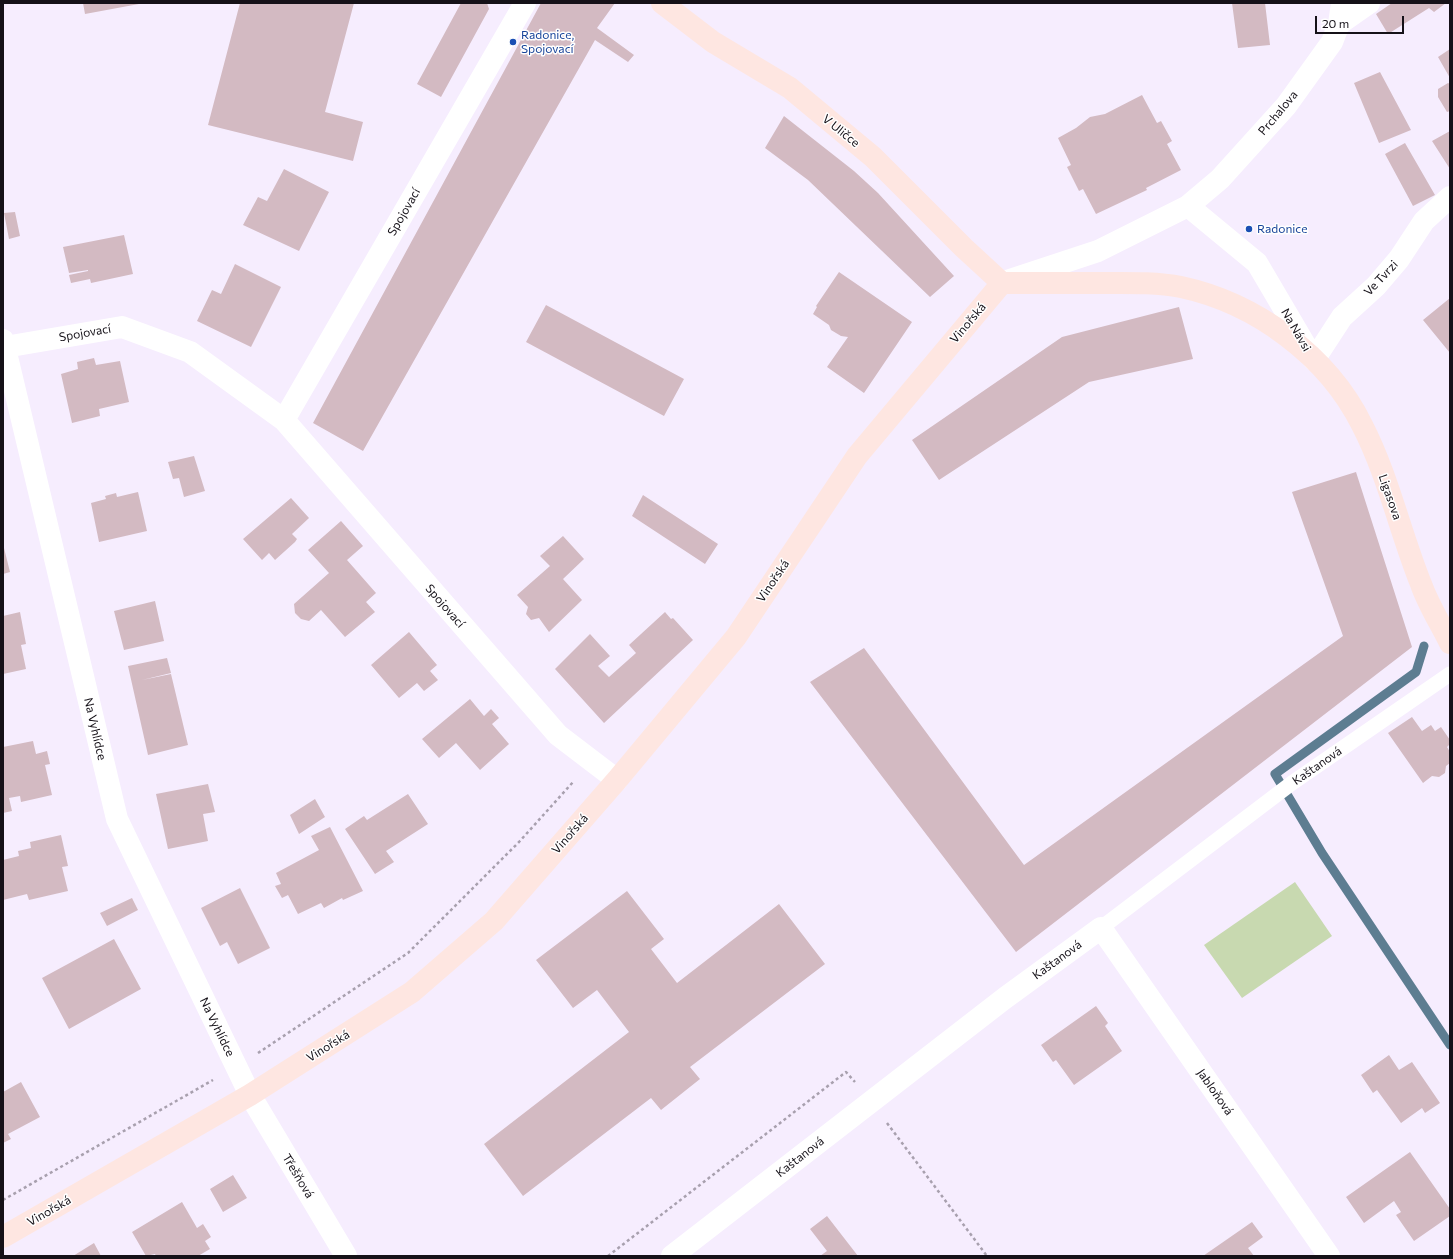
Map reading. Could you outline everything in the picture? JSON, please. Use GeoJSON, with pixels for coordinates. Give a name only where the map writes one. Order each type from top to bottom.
{"type":"FeatureCollection","features":[{"type":"Feature","properties":{"kind":"street","name":"Spojovací"},"geometry":{"type":"LineString","coordinates":[[284,420],[525,3]]}},
{"type":"Feature","properties":{"kind":"street","name":"V Uličce"},"geometry":{"type":"LineString","coordinates":[[662,3],[713,42],[790,88],[873,157],[964,248],[1002,283]]}},
{"type":"Feature","properties":{"kind":"street","name":"Prchalova"},"geometry":{"type":"LineString","coordinates":[[1188,206],[1220,179],[1286,106],[1332,42],[1340,24],[1342,3]]}},
{"type":"Feature","properties":{"kind":"street"},"geometry":{"type":"LineString","coordinates":[[1340,24],[1369,3]]}},
{"type":"Feature","properties":{"kind":"street","name":"Ve Tvrzi"},"geometry":{"type":"LineString","coordinates":[[1314,360],[1342,317],[1376,286],[1400,259],[1424,221],[1450,197]]}},
{"type":"Feature","properties":{"kind":"street"},"geometry":{"type":"LineString","coordinates":[[1002,283],[1098,251],[1188,206]]}},
{"type":"Feature","properties":{"kind":"street","name":"Na Návsi"},"geometry":{"type":"LineString","coordinates":[[1188,206],[1257,263],[1314,360]]}},
{"type":"Feature","properties":{"kind":"street","name":"Na Návsi"},"geometry":{"type":"LineString","coordinates":[[1002,283],[1142,283],[1181,287],[1224,300],[1259,317],[1285,335],[1314,360]]}},
{"type":"Feature","properties":{"kind":"street","name":"Vinořská"},"geometry":{"type":"LineString","coordinates":[[3,1238],[250,1095],[412,992],[494,921],[617,780],[736,637],[857,456],[1002,283]]}},
{"type":"Feature","properties":{"kind":"street","name":"Spojovací"},"geometry":{"type":"LineString","coordinates":[[4,343],[122,327],[190,352],[284,420],[558,735],[617,780]]}},
{"type":"Feature","properties":{"kind":"street","name":"Na Vyhlídce"},"geometry":{"type":"LineString","coordinates":[[4,343],[117,819],[250,1095]]}},
{"type":"Feature","properties":{"kind":"street","name":"Ligasova"},"geometry":{"type":"LineString","coordinates":[[1314,360],[1349,400],[1363,426],[1380,466],[1421,586],[1450,643]]}},
{"type":"Feature","properties":{"kind":"street","name":"Kaštanová"},"geometry":{"type":"LineString","coordinates":[[672,1256],[1005,998],[1101,928]]}},
{"type":"Feature","properties":{"kind":"street","name":"Jabloňová"},"geometry":{"type":"LineString","coordinates":[[1101,928],[1329,1256]]}},
{"type":"Feature","properties":{"kind":"street","name":"Třešňová"},"geometry":{"type":"LineString","coordinates":[[250,1095],[346,1256]]}},
{"type":"Feature","properties":{"kind":"lane","name":"Kaštanová"},"geometry":{"type":"LineString","coordinates":[[1101,928],[1292,782],[1450,674]]}},
{"type":"Feature","properties":{"kind":"path"},"geometry":{"type":"LineString","coordinates":[[3,1200],[237,1067],[408,953],[520,842],[592,761]]}},
{"type":"Feature","properties":{"kind":"path"},"geometry":{"type":"LineString","coordinates":[[608,1256],[846,1072],[858,1086]]}},
{"type":"Feature","properties":{"kind":"path"},"geometry":{"type":"LineString","coordinates":[[884,1120],[987,1256]]}},
{"type":"Feature","properties":{"kind":"green space"},"geometry":{"type":"Polygon","coordinates":[[[1295,882],[1332,936],[1242,998],[1204,945],[1295,882]]]}},
{"type":"Feature","properties":{"kind":"building"},"geometry":{"type":"Polygon","coordinates":[[[83,3],[139,3],[139,4],[85,14],[83,3]]]}},
{"type":"Feature","properties":{"kind":"building"},"geometry":{"type":"Polygon","coordinates":[[[240,3],[354,3],[325,112],[363,122],[353,161],[208,125],[240,3]]]}},
{"type":"Feature","properties":{"kind":"building"},"geometry":{"type":"Polygon","coordinates":[[[461,3],[487,3],[489,9],[441,97],[417,84],[461,3]]]}},
{"type":"Feature","properties":{"kind":"building"},"geometry":{"type":"Polygon","coordinates":[[[541,3],[615,3],[597,28],[634,55],[628,62],[595,40],[363,451],[313,423],[541,3]]]}},
{"type":"Feature","properties":{"kind":"building"},"geometry":{"type":"Polygon","coordinates":[[[1232,3],[1265,3],[1270,45],[1238,48],[1232,3]]]}},
{"type":"Feature","properties":{"kind":"building"},"geometry":{"type":"Polygon","coordinates":[[[1392,3],[1446,3],[1434,12],[1429,8],[1388,34],[1376,14],[1392,3]]]}},
{"type":"Feature","properties":{"kind":"building"},"geometry":{"type":"Polygon","coordinates":[[[1450,49],[1450,78],[1438,57],[1450,49]]]}},
{"type":"Feature","properties":{"kind":"building"},"geometry":{"type":"Polygon","coordinates":[[[1380,72],[1411,130],[1379,143],[1354,83],[1380,72]]]}},
{"type":"Feature","properties":{"kind":"building"},"geometry":{"type":"Polygon","coordinates":[[[1448,83],[1450,84],[1450,111],[1447,112],[1438,97],[1438,89],[1448,83]]]}},
{"type":"Feature","properties":{"kind":"building"},"geometry":{"type":"Polygon","coordinates":[[[1142,95],[1157,123],[1161,121],[1172,141],[1167,144],[1181,170],[1146,188],[1147,190],[1096,214],[1083,189],[1079,191],[1067,167],[1071,165],[1058,138],[1076,128],[1090,117],[1105,114],[1142,95]]]}},
{"type":"Feature","properties":{"kind":"building"},"geometry":{"type":"Polygon","coordinates":[[[784,116],[854,171],[878,193],[954,276],[930,297],[808,180],[765,148],[784,116]]]}},
{"type":"Feature","properties":{"kind":"building"},"geometry":{"type":"Polygon","coordinates":[[[1450,131],[1450,169],[1432,141],[1450,131]]]}},
{"type":"Feature","properties":{"kind":"building"},"geometry":{"type":"Polygon","coordinates":[[[1405,143],[1435,195],[1413,206],[1385,154],[1405,143]]]}},
{"type":"Feature","properties":{"kind":"building"},"geometry":{"type":"Polygon","coordinates":[[[284,169],[329,192],[299,251],[243,225],[258,197],[267,201],[284,169]]]}},
{"type":"Feature","properties":{"kind":"building"},"geometry":{"type":"Polygon","coordinates":[[[15,212],[20,236],[9,239],[4,213],[15,212]]]}},
{"type":"Feature","properties":{"kind":"building"},"geometry":{"type":"Polygon","coordinates":[[[124,235],[133,274],[91,283],[90,279],[71,283],[69,275],[88,270],[69,273],[63,247],[124,235]]]}},
{"type":"Feature","properties":{"kind":"building"},"geometry":{"type":"Polygon","coordinates":[[[235,264],[281,287],[251,347],[197,321],[212,290],[221,294],[235,264]]]}},
{"type":"Feature","properties":{"kind":"building"},"geometry":{"type":"Polygon","coordinates":[[[839,272],[912,322],[864,393],[827,367],[848,337],[841,336],[831,330],[829,325],[813,314],[817,307],[816,306],[839,272]]]}},
{"type":"Feature","properties":{"kind":"building"},"geometry":{"type":"Polygon","coordinates":[[[1450,298],[1450,353],[1423,320],[1450,298]]]}},
{"type":"Feature","properties":{"kind":"building"},"geometry":{"type":"Polygon","coordinates":[[[546,305],[684,379],[664,416],[526,342],[546,305]]]}},
{"type":"Feature","properties":{"kind":"building"},"geometry":{"type":"Polygon","coordinates":[[[1179,307],[1193,359],[1089,382],[939,480],[912,440],[1062,337],[1179,307]]]}},
{"type":"Feature","properties":{"kind":"building"},"geometry":{"type":"Polygon","coordinates":[[[94,358],[96,365],[120,361],[129,402],[99,409],[100,416],[72,423],[61,374],[78,369],[77,362],[94,358]]]}},
{"type":"Feature","properties":{"kind":"building"},"geometry":{"type":"Polygon","coordinates":[[[194,456],[205,491],[184,497],[179,478],[173,479],[168,462],[194,456]]]}},
{"type":"Feature","properties":{"kind":"building"},"geometry":{"type":"Polygon","coordinates":[[[1356,472],[1412,647],[1016,952],[810,682],[864,648],[1024,865],[1343,636],[1292,492],[1356,472]]]}},
{"type":"Feature","properties":{"kind":"building"},"geometry":{"type":"Polygon","coordinates":[[[138,492],[147,531],[99,542],[91,503],[106,499],[105,496],[116,493],[117,497],[138,492]]]}},
{"type":"Feature","properties":{"kind":"building"},"geometry":{"type":"Polygon","coordinates":[[[643,495],[718,544],[705,564],[632,516],[643,495]]]}},
{"type":"Feature","properties":{"kind":"building"},"geometry":{"type":"Polygon","coordinates":[[[291,498],[309,518],[292,534],[297,539],[295,542],[275,560],[269,553],[262,560],[243,539],[291,498]]]}},
{"type":"Feature","properties":{"kind":"building"},"geometry":{"type":"Polygon","coordinates":[[[341,521],[363,546],[347,560],[376,593],[366,602],[375,612],[345,637],[321,610],[309,621],[301,619],[295,613],[294,604],[329,573],[308,550],[341,521]]]}},
{"type":"Feature","properties":{"kind":"building"},"geometry":{"type":"Polygon","coordinates":[[[563,536],[584,559],[563,579],[582,600],[549,632],[539,618],[531,620],[526,614],[528,607],[517,595],[550,566],[540,556],[563,536]]]}},
{"type":"Feature","properties":{"kind":"building"},"geometry":{"type":"Polygon","coordinates":[[[3,544],[10,572],[3,574],[3,544]]]}},
{"type":"Feature","properties":{"kind":"building"},"geometry":{"type":"Polygon","coordinates":[[[155,601],[164,641],[124,650],[114,611],[155,601]]]}},
{"type":"Feature","properties":{"kind":"building"},"geometry":{"type":"Polygon","coordinates":[[[20,612],[26,644],[21,645],[26,669],[3,674],[3,616],[20,612]]]}},
{"type":"Feature","properties":{"kind":"building"},"geometry":{"type":"Polygon","coordinates":[[[665,612],[671,619],[673,618],[693,640],[604,723],[555,669],[590,634],[610,656],[598,666],[609,677],[636,653],[629,645],[665,612]]]}},
{"type":"Feature","properties":{"kind":"building"},"geometry":{"type":"Polygon","coordinates":[[[409,632],[437,665],[430,671],[438,680],[424,691],[417,683],[399,698],[371,665],[409,632]]]}},
{"type":"Feature","properties":{"kind":"building"},"geometry":{"type":"Polygon","coordinates":[[[167,658],[171,673],[142,680],[171,674],[188,745],[148,755],[128,666],[167,658]]]}},
{"type":"Feature","properties":{"kind":"building"},"geometry":{"type":"Polygon","coordinates":[[[470,699],[484,716],[491,709],[499,718],[492,724],[509,744],[480,770],[456,743],[439,758],[422,739],[470,699]]]}},
{"type":"Feature","properties":{"kind":"building"},"geometry":{"type":"Polygon","coordinates":[[[1412,717],[1422,731],[1431,725],[1435,731],[1441,727],[1450,740],[1450,744],[1447,747],[1450,752],[1450,763],[1446,766],[1445,773],[1439,777],[1432,776],[1423,783],[1388,733],[1412,717]]]}},
{"type":"Feature","properties":{"kind":"building"},"geometry":{"type":"Polygon","coordinates":[[[33,741],[36,754],[47,751],[50,764],[45,765],[52,795],[21,802],[20,796],[9,798],[12,811],[3,813],[3,747],[33,741]]]}},
{"type":"Feature","properties":{"kind":"building"},"geometry":{"type":"Polygon","coordinates":[[[208,784],[215,812],[203,814],[208,841],[168,849],[156,794],[208,784]]]}},
{"type":"Feature","properties":{"kind":"building"},"geometry":{"type":"Polygon","coordinates":[[[408,794],[428,824],[386,851],[394,862],[375,874],[345,829],[364,816],[367,820],[408,794]]]}},
{"type":"Feature","properties":{"kind":"building"},"geometry":{"type":"Polygon","coordinates":[[[315,799],[325,817],[299,834],[290,815],[315,799]]]}},
{"type":"Feature","properties":{"kind":"building"},"geometry":{"type":"Polygon","coordinates":[[[330,827],[363,891],[343,900],[342,898],[324,908],[321,903],[298,914],[288,895],[282,898],[275,886],[281,884],[276,873],[319,850],[311,836],[330,827]]]}},
{"type":"Feature","properties":{"kind":"building"},"geometry":{"type":"Polygon","coordinates":[[[61,835],[68,866],[62,867],[68,891],[29,900],[27,894],[3,900],[3,860],[19,856],[18,851],[31,848],[30,842],[61,835]]]}},
{"type":"Feature","properties":{"kind":"building"},"geometry":{"type":"Polygon","coordinates":[[[240,888],[270,948],[238,964],[227,942],[220,946],[201,908],[240,888]]]}},
{"type":"Feature","properties":{"kind":"building"},"geometry":{"type":"Polygon","coordinates":[[[627,891],[664,939],[651,949],[677,983],[779,904],[825,964],[690,1067],[700,1079],[661,1110],[651,1098],[523,1196],[484,1144],[629,1032],[597,990],[573,1008],[536,960],[627,891]]]}},
{"type":"Feature","properties":{"kind":"building"},"geometry":{"type":"Polygon","coordinates":[[[132,898],[138,910],[107,926],[100,913],[132,898]]]}},
{"type":"Feature","properties":{"kind":"building"},"geometry":{"type":"Polygon","coordinates":[[[114,939],[141,989],[69,1029],[42,978],[114,939]]]}},
{"type":"Feature","properties":{"kind":"building"},"geometry":{"type":"Polygon","coordinates":[[[1096,1006],[1108,1023],[1105,1026],[1122,1051],[1074,1085],[1056,1060],[1053,1062],[1041,1045],[1096,1006]]]}},
{"type":"Feature","properties":{"kind":"building"},"geometry":{"type":"Polygon","coordinates":[[[1389,1055],[1399,1070],[1412,1062],[1440,1103],[1425,1113],[1422,1108],[1401,1123],[1377,1090],[1373,1093],[1361,1075],[1389,1055]]]}},
{"type":"Feature","properties":{"kind":"building"},"geometry":{"type":"Polygon","coordinates":[[[21,1082],[40,1117],[8,1134],[11,1139],[3,1143],[3,1092],[21,1082]]]}},
{"type":"Feature","properties":{"kind":"building"},"geometry":{"type":"Polygon","coordinates":[[[1410,1152],[1450,1209],[1450,1216],[1414,1241],[1396,1215],[1401,1212],[1394,1201],[1364,1223],[1346,1197],[1410,1152]]]}},
{"type":"Feature","properties":{"kind":"building"},"geometry":{"type":"Polygon","coordinates":[[[233,1175],[247,1198],[223,1212],[210,1189],[233,1175]]]}},
{"type":"Feature","properties":{"kind":"building"},"geometry":{"type":"Polygon","coordinates":[[[182,1202],[197,1228],[203,1224],[211,1237],[205,1241],[210,1249],[198,1256],[156,1256],[155,1254],[146,1256],[132,1232],[182,1202]]]}},
{"type":"Feature","properties":{"kind":"building"},"geometry":{"type":"Polygon","coordinates":[[[827,1216],[858,1256],[820,1256],[827,1251],[810,1229],[827,1216]]]}},
{"type":"Feature","properties":{"kind":"building"},"geometry":{"type":"Polygon","coordinates":[[[1252,1222],[1263,1237],[1248,1248],[1254,1256],[1203,1256],[1252,1222]]]}},
{"type":"Feature","properties":{"kind":"building"},"geometry":{"type":"Polygon","coordinates":[[[94,1243],[101,1256],[73,1256],[94,1243]]]}},
{"type":"Feature","properties":{"kind":"waterway"},"geometry":{"type":"LineString","coordinates":[[1424,646],[1416,672],[1275,774],[1322,853],[1450,1045]]}},
{"type":"Feature","properties":{"kind":"place","name":"Radonice, Spojovací"},"geometry":{"type":"Point","coordinates":[513,42]}},
{"type":"Feature","properties":{"kind":"place","name":"Radonice"},"geometry":{"type":"Point","coordinates":[1249,229]}}]}
